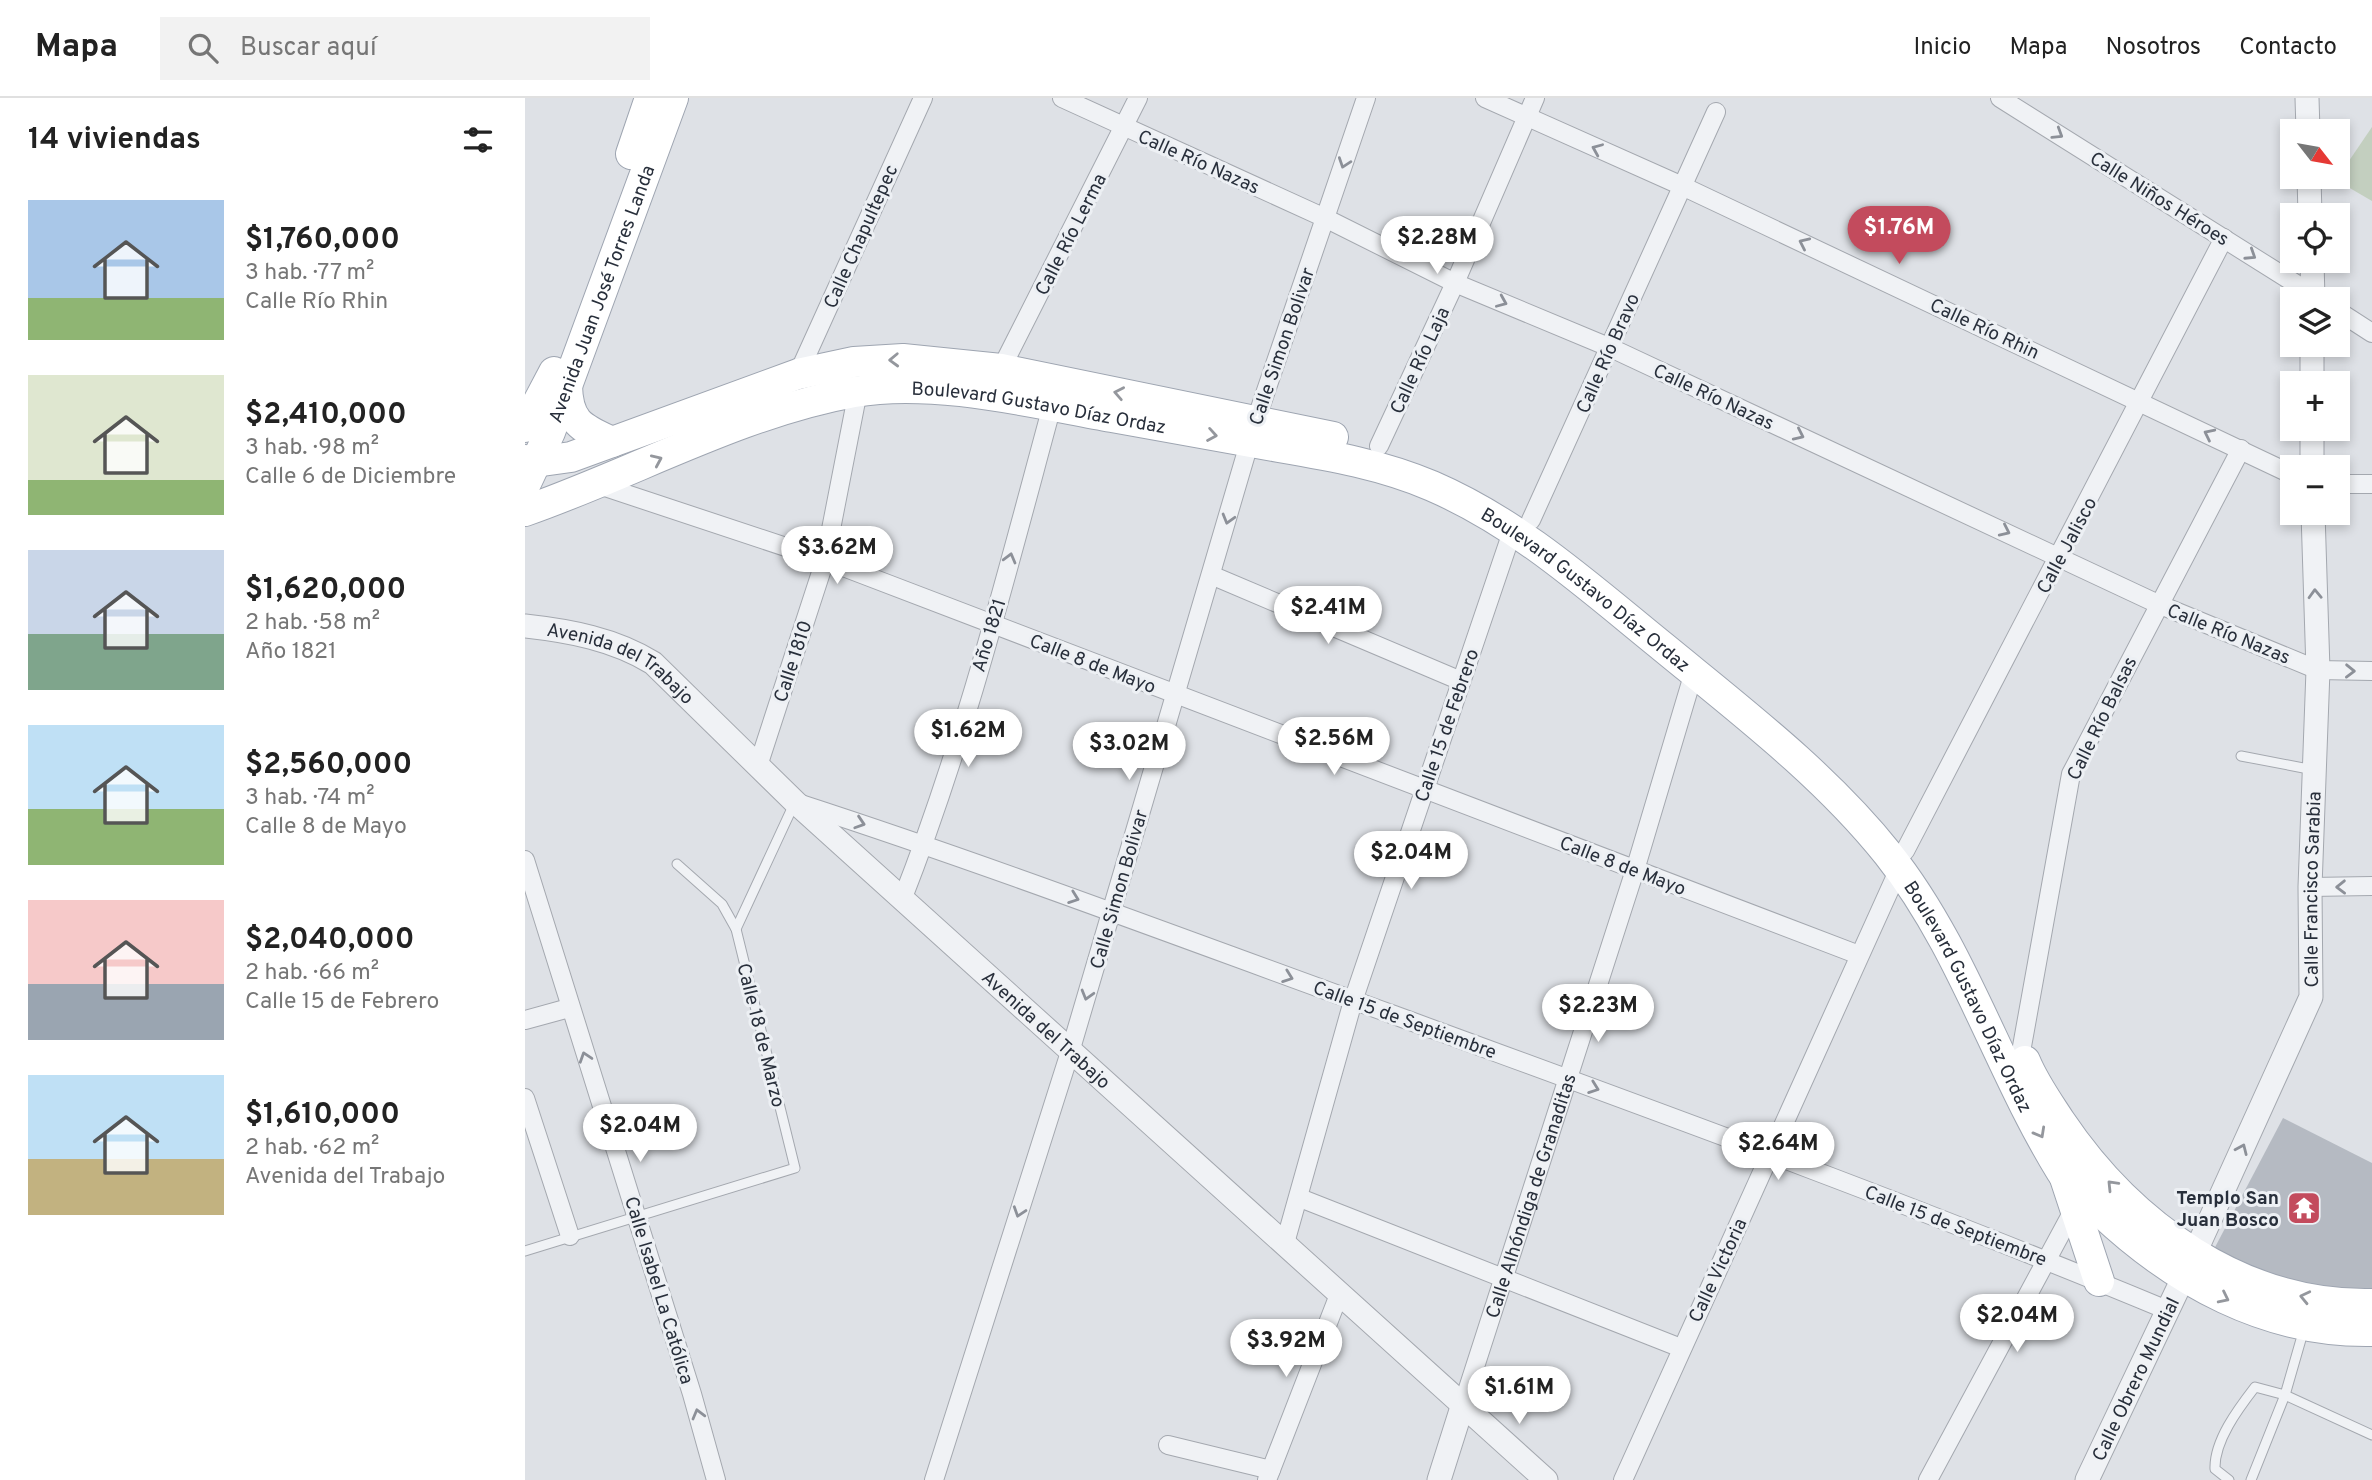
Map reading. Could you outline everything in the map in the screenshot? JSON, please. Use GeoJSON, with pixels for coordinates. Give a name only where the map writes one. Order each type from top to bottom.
{"type":"FeatureCollection","features":[{"type":"Feature","properties":{"kind":"main road","name":"Avenida Juan José Torres Landa"},"geometry":{"type":"LineString","coordinates":[[525,426],[548,387],[650,98]]}},
{"type":"Feature","properties":{"kind":"main road","name":"Avenida Juan José Torres Landa"},"geometry":{"type":"LineString","coordinates":[[528,469],[550,432],[673,98]]}},
{"type":"Feature","properties":{"kind":"main road","name":"Boulevard Gustavo Díaz Ordaz"},"geometry":{"type":"LineString","coordinates":[[528,469],[571,457],[798,374],[855,362],[903,359],[1001,369],[1253,431],[1369,463],[1432,486],[1522,525],[1538,545],[1694,672],[1837,796],[1902,860],[2014,1084],[2064,1177],[2125,1234],[2188,1266],[2253,1313],[2337,1331],[2372,1331]]}},
{"type":"Feature","properties":{"kind":"main road"},"geometry":{"type":"LineString","coordinates":[[567,386],[569,411],[576,421],[613,442]]}},
{"type":"Feature","properties":{"kind":"main road","name":"Boulevard Gustavo Díaz Ordaz"},"geometry":{"type":"LineString","coordinates":[[525,511],[599,485],[716,434],[809,403],[858,391],[908,388],[1379,446],[1434,467],[1522,525],[1711,662],[1836,775],[1954,924],[2032,1078],[2085,1158],[2188,1266],[2340,1305],[2372,1304]]}},
{"type":"Feature","properties":{"kind":"main road"},"geometry":{"type":"LineString","coordinates":[[2064,1177],[2073,1211],[2099,1282]]}},
{"type":"Feature","properties":{"kind":"street","name":"Calle Chapultepec"},"geometry":{"type":"LineString","coordinates":[[798,374],[923,98]]}},
{"type":"Feature","properties":{"kind":"street","name":"Calle Río Nazas"},"geometry":{"type":"LineString","coordinates":[[1062,98],[1325,218],[1455,283],[1611,348],[2158,604],[2318,670],[2372,671]]}},
{"type":"Feature","properties":{"kind":"street","name":"Calle Río Lerma"},"geometry":{"type":"LineString","coordinates":[[1001,369],[1138,98]]}},
{"type":"Feature","properties":{"kind":"street","name":"Calle Simon Bolivar"},"geometry":{"type":"LineString","coordinates":[[934,1480],[1070,1052],[1253,431],[1366,98]]}},
{"type":"Feature","properties":{"kind":"street","name":"Calle Río Rhin"},"geometry":{"type":"LineString","coordinates":[[1485,98],[1680,185],[2280,468]]}},
{"type":"Feature","properties":{"kind":"street","name":"Calle Río Laja"},"geometry":{"type":"LineString","coordinates":[[1379,446],[1455,283],[1535,98]]}},
{"type":"Feature","properties":{"kind":"street","name":"Calle Niños Héroes"},"geometry":{"type":"LineString","coordinates":[[2000,98],[2298,287]]}},
{"type":"Feature","properties":{"kind":"street"},"geometry":{"type":"LineString","coordinates":[[2307,98],[2308,119]]}},
{"type":"Feature","properties":{"kind":"street","name":"Calle Río Bravo"},"geometry":{"type":"LineString","coordinates":[[1522,525],[1611,348],[1680,185],[1716,112]]}},
{"type":"Feature","properties":{"kind":"street","name":"Calle Jalisco"},"geometry":{"type":"LineString","coordinates":[[1902,860],[2224,238]]}},
{"type":"Feature","properties":{"kind":"street"},"geometry":{"type":"LineString","coordinates":[[2350,318],[2372,332]]}},
{"type":"Feature","properties":{"kind":"street","name":"Calle 1810"},"geometry":{"type":"LineString","coordinates":[[758,766],[825,560],[858,391]]}},
{"type":"Feature","properties":{"kind":"street","name":"Año 1821"},"geometry":{"type":"LineString","coordinates":[[902,900],[924,844],[992,624],[1052,407]]}},
{"type":"Feature","properties":{"kind":"street","name":"Calle Río Balsas"},"geometry":{"type":"LineString","coordinates":[[2021,1052],[2071,774],[2241,449]]}},
{"type":"Feature","properties":{"kind":"street"},"geometry":{"type":"LineString","coordinates":[[2350,484],[2372,484]]}},
{"type":"Feature","properties":{"kind":"street","name":"Calle 8 de Mayo"},"geometry":{"type":"LineString","coordinates":[[599,485],[825,560],[1859,955]]}},
{"type":"Feature","properties":{"kind":"street","name":"Calle 15 de Febrero"},"geometry":{"type":"LineString","coordinates":[[1285,1243],[1300,1198],[1353,1001],[1461,681],[1522,525]]}},
{"type":"Feature","properties":{"kind":"street","name":"Calle Francisco Sarabia"},"geometry":{"type":"LineString","coordinates":[[2188,1266],[2311,996],[2310,887],[2318,670],[2313,525]]}},
{"type":"Feature","properties":{"kind":"street"},"geometry":{"type":"LineString","coordinates":[[1211,575],[1461,681]]}},
{"type":"Feature","properties":{"kind":"street","name":"Avenida del Trabajo"},"geometry":{"type":"LineString","coordinates":[[525,626],[561,630],[632,650],[677,683],[795,802],[1546,1480]]}},
{"type":"Feature","properties":{"kind":"street","name":"Calle Alhóndiga de Granaditas"},"geometry":{"type":"LineString","coordinates":[[1439,1480],[1501,1279],[1635,870],[1694,672]]}},
{"type":"Feature","properties":{"kind":"street","name":"Calle 15 de Septiembre"},"geometry":{"type":"LineString","coordinates":[[795,802],[924,844],[1566,1078],[2045,1259],[2167,1310]]}},
{"type":"Feature","properties":{"kind":"street","name":"Calle Isabel La Católica"},"geometry":{"type":"LineString","coordinates":[[525,860],[569,1009],[637,1216],[716,1480]]}},
{"type":"Feature","properties":{"kind":"street","name":"Calle Victoria"},"geometry":{"type":"LineString","coordinates":[[1623,1480],[1902,860]]}},
{"type":"Feature","properties":{"kind":"street"},"geometry":{"type":"LineString","coordinates":[[2310,887],[2372,886]]}},
{"type":"Feature","properties":{"kind":"street"},"geometry":{"type":"LineString","coordinates":[[525,1020],[569,1009]]}},
{"type":"Feature","properties":{"kind":"street"},"geometry":{"type":"LineString","coordinates":[[525,1098],[570,1236]]}},
{"type":"Feature","properties":{"kind":"street"},"geometry":{"type":"LineString","coordinates":[[1300,1198],[1681,1348]]}},
{"type":"Feature","properties":{"kind":"street"},"geometry":{"type":"LineString","coordinates":[[1928,1480],[2073,1211]]}},
{"type":"Feature","properties":{"kind":"street","name":"Calle Obrero Mundial"},"geometry":{"type":"LineString","coordinates":[[2087,1480],[2188,1266]]}},
{"type":"Feature","properties":{"kind":"street"},"geometry":{"type":"LineString","coordinates":[[1168,1445],[1269,1475],[1340,1292]]}},
{"type":"Feature","properties":{"kind":"lane"},"geometry":{"type":"LineString","coordinates":[[2241,756],[2316,770]]}},
{"type":"Feature","properties":{"kind":"lane"},"geometry":{"type":"LineString","coordinates":[[736,929],[795,802]]}},
{"type":"Feature","properties":{"kind":"lane","name":"Calle 18 de Marzo"},"geometry":{"type":"LineString","coordinates":[[637,1216],[795,1168],[736,929],[722,904],[677,864]]}},
{"type":"Feature","properties":{"kind":"lane"},"geometry":{"type":"LineString","coordinates":[[525,1251],[637,1216]]}},
{"type":"Feature","properties":{"kind":"lane"},"geometry":{"type":"LineString","coordinates":[[2251,1480],[2285,1395],[2306,1324]]}},
{"type":"Feature","properties":{"kind":"lane"},"geometry":{"type":"LineString","coordinates":[[2229,1480],[2215,1469],[2215,1455],[2243,1403],[2255,1387],[2285,1395],[2372,1436]]}},
{"type":"Feature","properties":{"kind":"green space"},"geometry":{"type":"Polygon","coordinates":[[[2372,127],[2372,201],[2350,188],[2350,159],[2372,127]]]}},
{"type":"Feature","properties":{"kind":"building","name":"Templo San Juan Bosco"},"geometry":{"type":"Polygon","coordinates":[[[2283,1118],[2372,1163],[2372,1295],[2284,1284],[2212,1253],[2283,1118]]]}},
{"type":"Feature","properties":{"kind":"place","name":"Templo San Juan Bosco"},"geometry":{"type":"Point","coordinates":[2304,1208]}}]}
